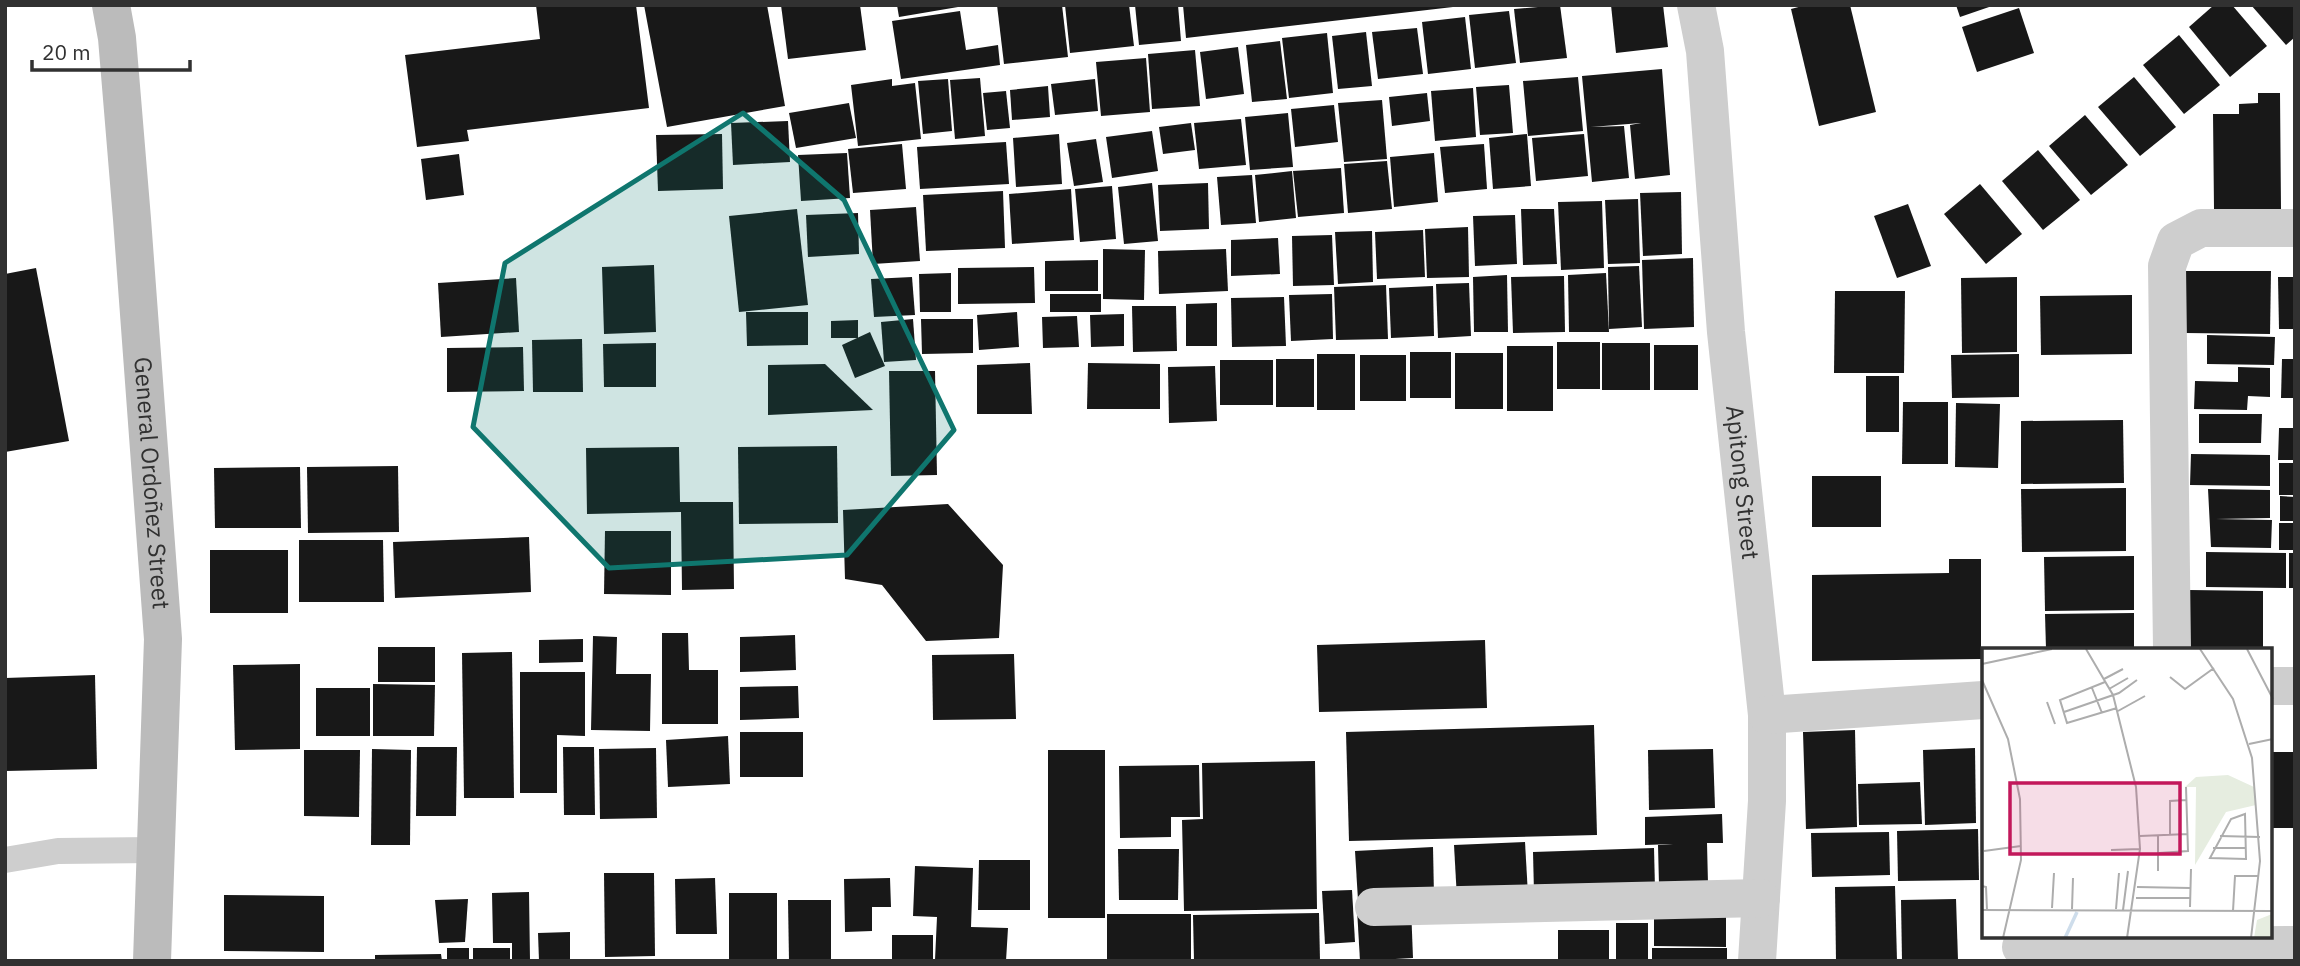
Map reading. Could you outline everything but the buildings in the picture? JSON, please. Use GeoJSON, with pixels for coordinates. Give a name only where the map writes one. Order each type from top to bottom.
{"type":"FeatureCollection","features":[{"type":"Feature","properties":{"kind":"main road","name":"General Ordoñez Street"},"geometry":{"type":"LineString","coordinates":[[111,5],[132,219],[163,639],[152,961]]}},
{"type":"Feature","properties":{"kind":"street","name":"Apitong Street"},"geometry":{"type":"LineString","coordinates":[[1696,5],[1704,51],[1726,332],[1767,715],[1757,961]]}},
{"type":"Feature","properties":{"kind":"street"},"geometry":{"type":"LineString","coordinates":[[2172,648],[2167,266],[2176,241],[2201,228],[2295,228]]}},
{"type":"Feature","properties":{"kind":"street"},"geometry":{"type":"LineString","coordinates":[[2272,686],[2295,686]]}},
{"type":"Feature","properties":{"kind":"street"},"geometry":{"type":"LineString","coordinates":[[1767,715],[1982,700]]}},
{"type":"Feature","properties":{"kind":"street"},"geometry":{"type":"LineString","coordinates":[[1374,906],[1761,898]]}},
{"type":"Feature","properties":{"kind":"street"},"geometry":{"type":"LineString","coordinates":[[2020,948],[2295,945]]}},
{"type":"Feature","properties":{"kind":"lane"},"geometry":{"type":"LineString","coordinates":[[5,860],[58,851],[154,850]]}},
{"type":"Feature","properties":{"kind":"highlighted area"},"geometry":{"type":"Polygon","coordinates":[[[743,113],[844,200],[954,430],[847,555],[609,568],[473,427],[505,263],[743,113]]]}}]}
